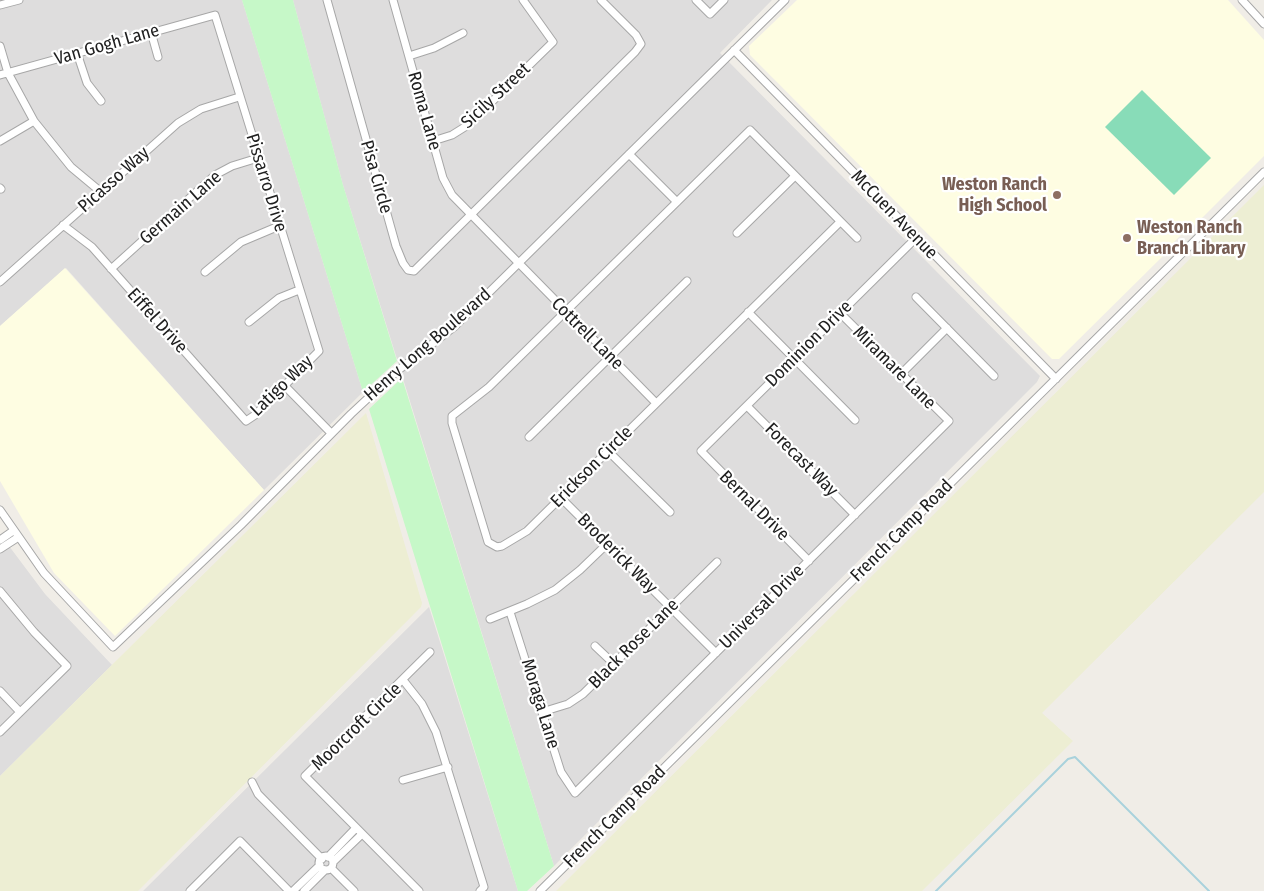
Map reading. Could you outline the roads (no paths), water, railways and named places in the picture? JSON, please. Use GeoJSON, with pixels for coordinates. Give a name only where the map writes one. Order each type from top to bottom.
{"type":"FeatureCollection","features":[{"type":"Feature","properties":{"kind":"street"},"geometry":{"type":"LineString","coordinates":[[0,5],[19,0]]}},
{"type":"Feature","properties":{"kind":"street","name":"Pisa Circle"},"geometry":{"type":"LineString","coordinates":[[327,0],[393,236],[403,263],[408,270],[414,271],[635,52],[640,44],[636,35],[601,0]]}},
{"type":"Feature","properties":{"kind":"street","name":"Roma Lane"},"geometry":{"type":"LineString","coordinates":[[393,0],[432,141],[447,186],[470,215]]}},
{"type":"Feature","properties":{"kind":"street","name":"Sicily Street"},"geometry":{"type":"LineString","coordinates":[[432,141],[452,135],[468,125],[553,42],[523,0]]}},
{"type":"Feature","properties":{"kind":"street"},"geometry":{"type":"LineString","coordinates":[[696,0],[710,14],[724,0]]}},
{"type":"Feature","properties":{"kind":"street","name":"Henry Long Boulevard"},"geometry":{"type":"LineString","coordinates":[[15,534],[58,590],[113,646],[241,525],[331,433],[396,372],[454,327],[785,0]]}},
{"type":"Feature","properties":{"kind":"street"},"geometry":{"type":"LineString","coordinates":[[1242,0],[1264,24]]}},
{"type":"Feature","properties":{"kind":"street","name":"Van Gogh Lane"},"geometry":{"type":"LineString","coordinates":[[0,75],[215,15]]}},
{"type":"Feature","properties":{"kind":"street","name":"Pissarro Drive"},"geometry":{"type":"LineString","coordinates":[[215,15],[319,351]]}},
{"type":"Feature","properties":{"kind":"street"},"geometry":{"type":"LineString","coordinates":[[151,32],[158,57]]}},
{"type":"Feature","properties":{"kind":"street"},"geometry":{"type":"LineString","coordinates":[[409,56],[434,48],[463,33]]}},
{"type":"Feature","properties":{"kind":"street"},"geometry":{"type":"LineString","coordinates":[[0,46],[8,73],[34,121],[71,167],[100,192]]}},
{"type":"Feature","properties":{"kind":"street","name":"McCuen Avenue"},"geometry":{"type":"LineString","coordinates":[[734,50],[1056,379]]}},
{"type":"Feature","properties":{"kind":"street"},"geometry":{"type":"LineString","coordinates":[[77,53],[88,83],[101,101]]}},
{"type":"Feature","properties":{"kind":"street","name":"Picasso Way"},"geometry":{"type":"LineString","coordinates":[[0,282],[178,123],[201,109],[239,97]]}},
{"type":"Feature","properties":{"kind":"street"},"geometry":{"type":"LineString","coordinates":[[0,141],[34,121]]}},
{"type":"Feature","properties":{"kind":"street","name":"Erickson Circle"},"geometry":{"type":"LineString","coordinates":[[750,130],[795,176],[840,222],[561,498],[518,538],[502,546],[492,545],[486,538],[452,423],[452,416],[488,387],[750,130]]}},
{"type":"Feature","properties":{"kind":"street"},"geometry":{"type":"LineString","coordinates":[[629,154],[678,202]]}},
{"type":"Feature","properties":{"kind":"street","name":"Germain Lane"},"geometry":{"type":"LineString","coordinates":[[110,269],[216,175],[232,166],[258,158]]}},
{"type":"Feature","properties":{"kind":"street","name":"French Camp Road"},"geometry":{"type":"LineString","coordinates":[[540,891],[1264,172]]}},
{"type":"Feature","properties":{"kind":"street"},"geometry":{"type":"LineString","coordinates":[[737,233],[795,176]]}},
{"type":"Feature","properties":{"kind":"street"},"geometry":{"type":"LineString","coordinates":[[470,215],[518,264]]}},
{"type":"Feature","properties":{"kind":"street"},"geometry":{"type":"LineString","coordinates":[[840,222],[857,238]]}},
{"type":"Feature","properties":{"kind":"street","name":"Eiffel Drive"},"geometry":{"type":"LineString","coordinates":[[63,225],[84,240],[246,421]]}},
{"type":"Feature","properties":{"kind":"street"},"geometry":{"type":"LineString","coordinates":[[205,272],[241,242],[279,226]]}},
{"type":"Feature","properties":{"kind":"street","name":"Dominion Drive"},"geometry":{"type":"LineString","coordinates":[[701,451],[916,238]]}},
{"type":"Feature","properties":{"kind":"street","name":"Cottrell Lane"},"geometry":{"type":"LineString","coordinates":[[518,264],[656,404]]}},
{"type":"Feature","properties":{"kind":"street"},"geometry":{"type":"LineString","coordinates":[[529,437],[687,281]]}},
{"type":"Feature","properties":{"kind":"street"},"geometry":{"type":"LineString","coordinates":[[249,322],[278,298],[299,290]]}},
{"type":"Feature","properties":{"kind":"street"},"geometry":{"type":"LineString","coordinates":[[916,297],[994,376]]}},
{"type":"Feature","properties":{"kind":"street"},"geometry":{"type":"LineString","coordinates":[[748,312],[855,420]]}},
{"type":"Feature","properties":{"kind":"street","name":"Miramare Lane"},"geometry":{"type":"LineString","coordinates":[[840,313],[949,422]]}},
{"type":"Feature","properties":{"kind":"street"},"geometry":{"type":"LineString","coordinates":[[901,374],[947,328]]}},
{"type":"Feature","properties":{"kind":"street","name":"Latigo Way"},"geometry":{"type":"LineString","coordinates":[[246,421],[255,415],[319,351]]}},
{"type":"Feature","properties":{"kind":"street"},"geometry":{"type":"LineString","coordinates":[[284,385],[331,433]]}},
{"type":"Feature","properties":{"kind":"street","name":"Forecast Way"},"geometry":{"type":"LineString","coordinates":[[747,406],[855,514]]}},
{"type":"Feature","properties":{"kind":"street","name":"Universal Drive"},"geometry":{"type":"LineString","coordinates":[[575,793],[949,422]]}},
{"type":"Feature","properties":{"kind":"street"},"geometry":{"type":"LineString","coordinates":[[608,451],[670,512]]}},
{"type":"Feature","properties":{"kind":"street","name":"Bernal Drive"},"geometry":{"type":"LineString","coordinates":[[701,451],[809,561]]}},
{"type":"Feature","properties":{"kind":"street","name":"Broderick Way"},"geometry":{"type":"LineString","coordinates":[[561,498],[716,653]]}},
{"type":"Feature","properties":{"kind":"street"},"geometry":{"type":"LineString","coordinates":[[0,510],[15,534]]}},
{"type":"Feature","properties":{"kind":"street"},"geometry":{"type":"LineString","coordinates":[[0,540],[15,534]]}},
{"type":"Feature","properties":{"kind":"street"},"geometry":{"type":"LineString","coordinates":[[0,549],[15,534]]}},
{"type":"Feature","properties":{"kind":"street"},"geometry":{"type":"LineString","coordinates":[[490,618],[510,612],[541,598],[568,580],[607,544]]}},
{"type":"Feature","properties":{"kind":"street","name":"Black Rose Lane"},"geometry":{"type":"LineString","coordinates":[[542,712],[576,700],[717,562]]}},
{"type":"Feature","properties":{"kind":"street"},"geometry":{"type":"LineString","coordinates":[[0,591],[34,632],[67,666],[0,732]]}},
{"type":"Feature","properties":{"kind":"street","name":"Moraga Lane"},"geometry":{"type":"LineString","coordinates":[[510,612],[561,772],[575,793]]}},
{"type":"Feature","properties":{"kind":"street"},"geometry":{"type":"LineString","coordinates":[[596,646],[614,664]]}},
{"type":"Feature","properties":{"kind":"street"},"geometry":{"type":"LineString","coordinates":[[402,680],[430,652]]}},
{"type":"Feature","properties":{"kind":"street","name":"Moorcroft Circle"},"geometry":{"type":"LineString","coordinates":[[419,891],[305,776],[402,680],[430,718],[448,768],[484,887],[480,891]]}},
{"type":"Feature","properties":{"kind":"street"},"geometry":{"type":"LineString","coordinates":[[0,691],[20,712]]}},
{"type":"Feature","properties":{"kind":"street"},"geometry":{"type":"LineString","coordinates":[[403,780],[448,768]]}},
{"type":"Feature","properties":{"kind":"street"},"geometry":{"type":"LineString","coordinates":[[252,782],[258,794],[354,891]]}},
{"type":"Feature","properties":{"kind":"street"},"geometry":{"type":"LineString","coordinates":[[190,891],[240,841],[291,891],[326,863],[359,831]]}},
{"type":"Feature","properties":{"kind":"street"},"geometry":{"type":"LineString","coordinates":[[304,891],[326,863]]}},
{"type":"Feature","properties":{"kind":"waterway"},"geometry":{"type":"LineString","coordinates":[[936,891],[1068,759],[1075,757],[1209,891]]}},
{"type":"Feature","properties":{"kind":"place","name":"Weston Ranch High School"},"geometry":{"type":"Point","coordinates":[1057,195]}},
{"type":"Feature","properties":{"kind":"place","name":"Weston Ranch Branch Library"},"geometry":{"type":"Point","coordinates":[1127,238]}}]}
